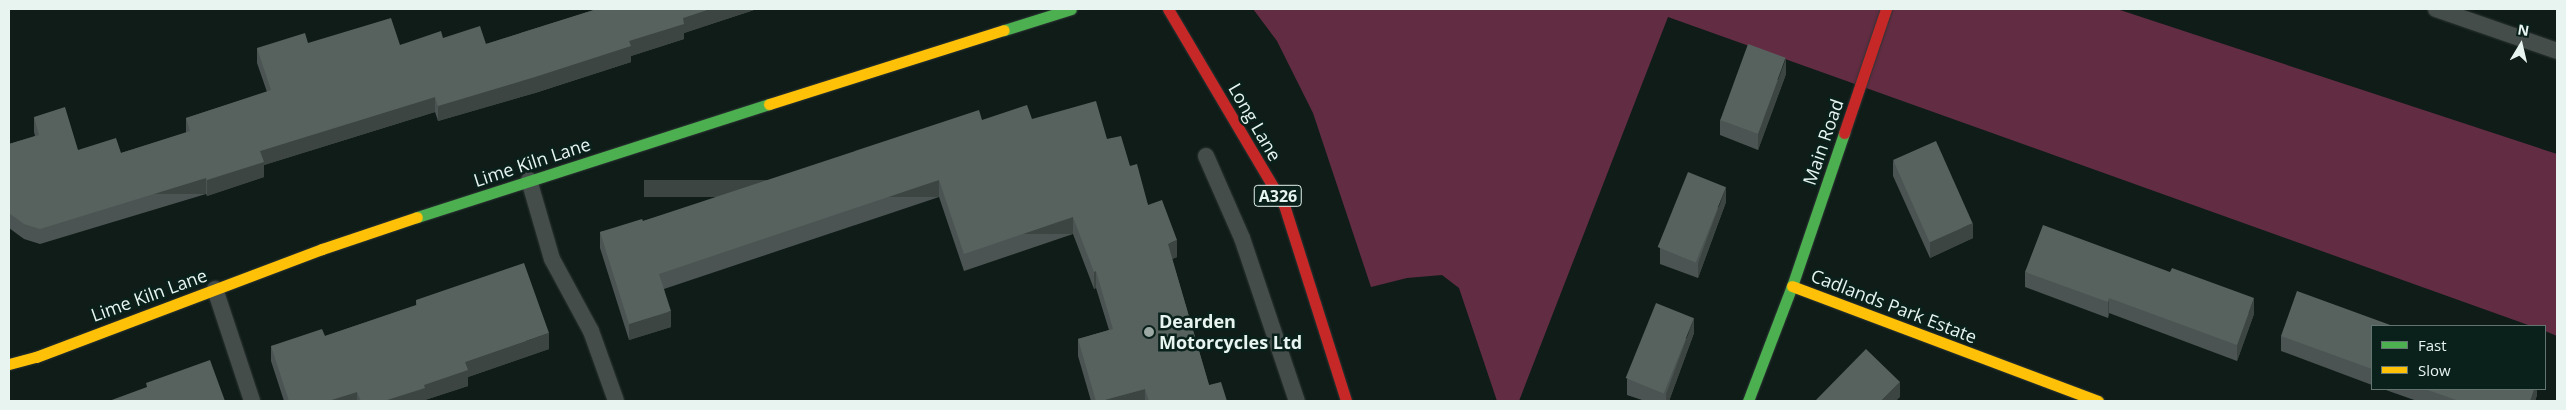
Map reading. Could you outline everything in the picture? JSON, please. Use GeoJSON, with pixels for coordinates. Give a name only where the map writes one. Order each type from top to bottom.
{"type":"FeatureCollection","features":[{"type":"Feature","properties":{"kind":"street","name":"Lime Kiln Lane"},"geometry":{"type":"LineString","coordinates":[[9,364],[36,357],[322,249],[529,180],[1071,9]]}},
{"type":"Feature","properties":{"kind":"street","name":"Long Lane"},"geometry":{"type":"LineString","coordinates":[[1168,9],[1284,206],[1346,401]]}},
{"type":"Feature","properties":{"kind":"street","name":"Main Road"},"geometry":{"type":"LineString","coordinates":[[1792,286],[1886,9]]}},
{"type":"Feature","properties":{"kind":"street","name":"Cadlands Park Estate"},"geometry":{"type":"LineString","coordinates":[[1748,401],[1792,286],[2098,401]]}},
{"type":"Feature","properties":{"kind":"lane"},"geometry":{"type":"LineString","coordinates":[[2436,9],[2557,51]]}},
{"type":"Feature","properties":{"kind":"lane"},"geometry":{"type":"LineString","coordinates":[[1206,156],[1242,238],[1298,401]]}},
{"type":"Feature","properties":{"kind":"lane"},"geometry":{"type":"LineString","coordinates":[[529,180],[552,258],[591,331],[616,401]]}},
{"type":"Feature","properties":{"kind":"lane"},"geometry":{"type":"LineString","coordinates":[[215,289],[252,401]]}},
{"type":"Feature","properties":{"kind":"shaded area"},"geometry":{"type":"Polygon","coordinates":[[[1253,9],[2117,9],[2557,154],[2557,336],[2546,331],[2546,325],[2528,325],[1668,17],[1519,401],[1497,401],[1459,288],[1442,275],[1407,278],[1371,287],[1313,113],[1277,41],[1253,9]]]}},
{"type":"Feature","properties":{"kind":"building"},"geometry":{"type":"Polygon","coordinates":[[[597,9],[710,9],[683,18],[684,24],[629,41],[631,46],[438,106],[435,97],[260,151],[264,162],[40,229],[24,224],[9,213],[9,144],[39,135],[34,117],[65,107],[78,150],[116,138],[121,153],[190,131],[186,118],[271,90],[257,48],[305,33],[308,43],[391,18],[400,45],[441,31],[443,38],[480,26],[486,44],[597,9]]]}},
{"type":"Feature","properties":{"kind":"building"},"geometry":{"type":"Polygon","coordinates":[[[1748,44],[1786,58],[1758,134],[1720,120],[1748,44]]]}},
{"type":"Feature","properties":{"kind":"building"},"geometry":{"type":"Polygon","coordinates":[[[1096,101],[1107,139],[1121,136],[1130,166],[1137,164],[1148,205],[1162,200],[1177,240],[1168,244],[1209,385],[1221,382],[1227,401],[1149,401],[1145,389],[1096,401],[1078,339],[1113,329],[1096,271],[1094,272],[1073,217],[964,254],[939,180],[659,274],[671,311],[629,324],[600,232],[642,219],[643,221],[979,110],[982,120],[1027,105],[1032,119],[1096,101]]]}},
{"type":"Feature","properties":{"kind":"building"},"geometry":{"type":"Polygon","coordinates":[[[1936,141],[1973,223],[1930,242],[1893,160],[1936,141]]]}},
{"type":"Feature","properties":{"kind":"building"},"geometry":{"type":"Polygon","coordinates":[[[1688,172],[1726,187],[1696,262],[1658,247],[1688,172]]]}},
{"type":"Feature","properties":{"kind":"building"},"geometry":{"type":"Polygon","coordinates":[[[2043,225],[2170,272],[2172,268],[2254,298],[2237,345],[2109,298],[2108,302],[2025,272],[2043,225]]]}},
{"type":"Feature","properties":{"kind":"building"},"geometry":{"type":"Polygon","coordinates":[[[524,263],[549,333],[465,362],[468,370],[424,385],[425,388],[384,401],[361,401],[357,392],[328,401],[289,401],[271,346],[322,329],[325,336],[417,305],[416,300],[524,263]]]}},
{"type":"Feature","properties":{"kind":"building"},"geometry":{"type":"Polygon","coordinates":[[[2297,291],[2390,325],[2371,325],[2371,369],[2281,336],[2297,291]]]}},
{"type":"Feature","properties":{"kind":"building"},"geometry":{"type":"Polygon","coordinates":[[[1656,303],[1694,318],[1664,393],[1626,378],[1656,303]]]}},
{"type":"Feature","properties":{"kind":"building"},"geometry":{"type":"Polygon","coordinates":[[[1866,349],[1900,382],[1881,401],[1815,401],[1866,349]]]}},
{"type":"Feature","properties":{"kind":"building"},"geometry":{"type":"Polygon","coordinates":[[[210,360],[225,401],[109,401],[147,387],[146,383],[210,360]]]}},
{"type":"Feature","properties":{"kind":"building"},"geometry":{"type":"Polygon","coordinates":[[[2428,390],[2534,390],[2530,401],[2459,401],[2428,390]]]}},
{"type":"Feature","properties":{"kind":"traffic: fast"},"geometry":{"type":"LineString","coordinates":[[1004,30],[1071,9]]}},
{"type":"Feature","properties":{"kind":"traffic: fast"},"geometry":{"type":"LineString","coordinates":[[417,217],[769,104]]}},
{"type":"Feature","properties":{"kind":"traffic: fast"},"geometry":{"type":"LineString","coordinates":[[1748,401],[1792,286],[1844,133]]}},
{"type":"Feature","properties":{"kind":"traffic: slow"},"geometry":{"type":"LineString","coordinates":[[769,104],[1004,30]]}},
{"type":"Feature","properties":{"kind":"traffic: slow"},"geometry":{"type":"LineString","coordinates":[[9,364],[36,357],[322,249],[417,217]]}},
{"type":"Feature","properties":{"kind":"traffic: slow"},"geometry":{"type":"LineString","coordinates":[[1792,286],[2098,401]]}},
{"type":"Feature","properties":{"kind":"traffic: jam"},"geometry":{"type":"LineString","coordinates":[[1168,9],[1284,205],[1346,401]]}},
{"type":"Feature","properties":{"kind":"traffic: jam"},"geometry":{"type":"LineString","coordinates":[[1844,133],[1886,9]]}},
{"type":"Feature","properties":{"kind":"place","name":"Dearden Motorcycles Ltd"},"geometry":{"type":"Point","coordinates":[1149,332]}}]}
